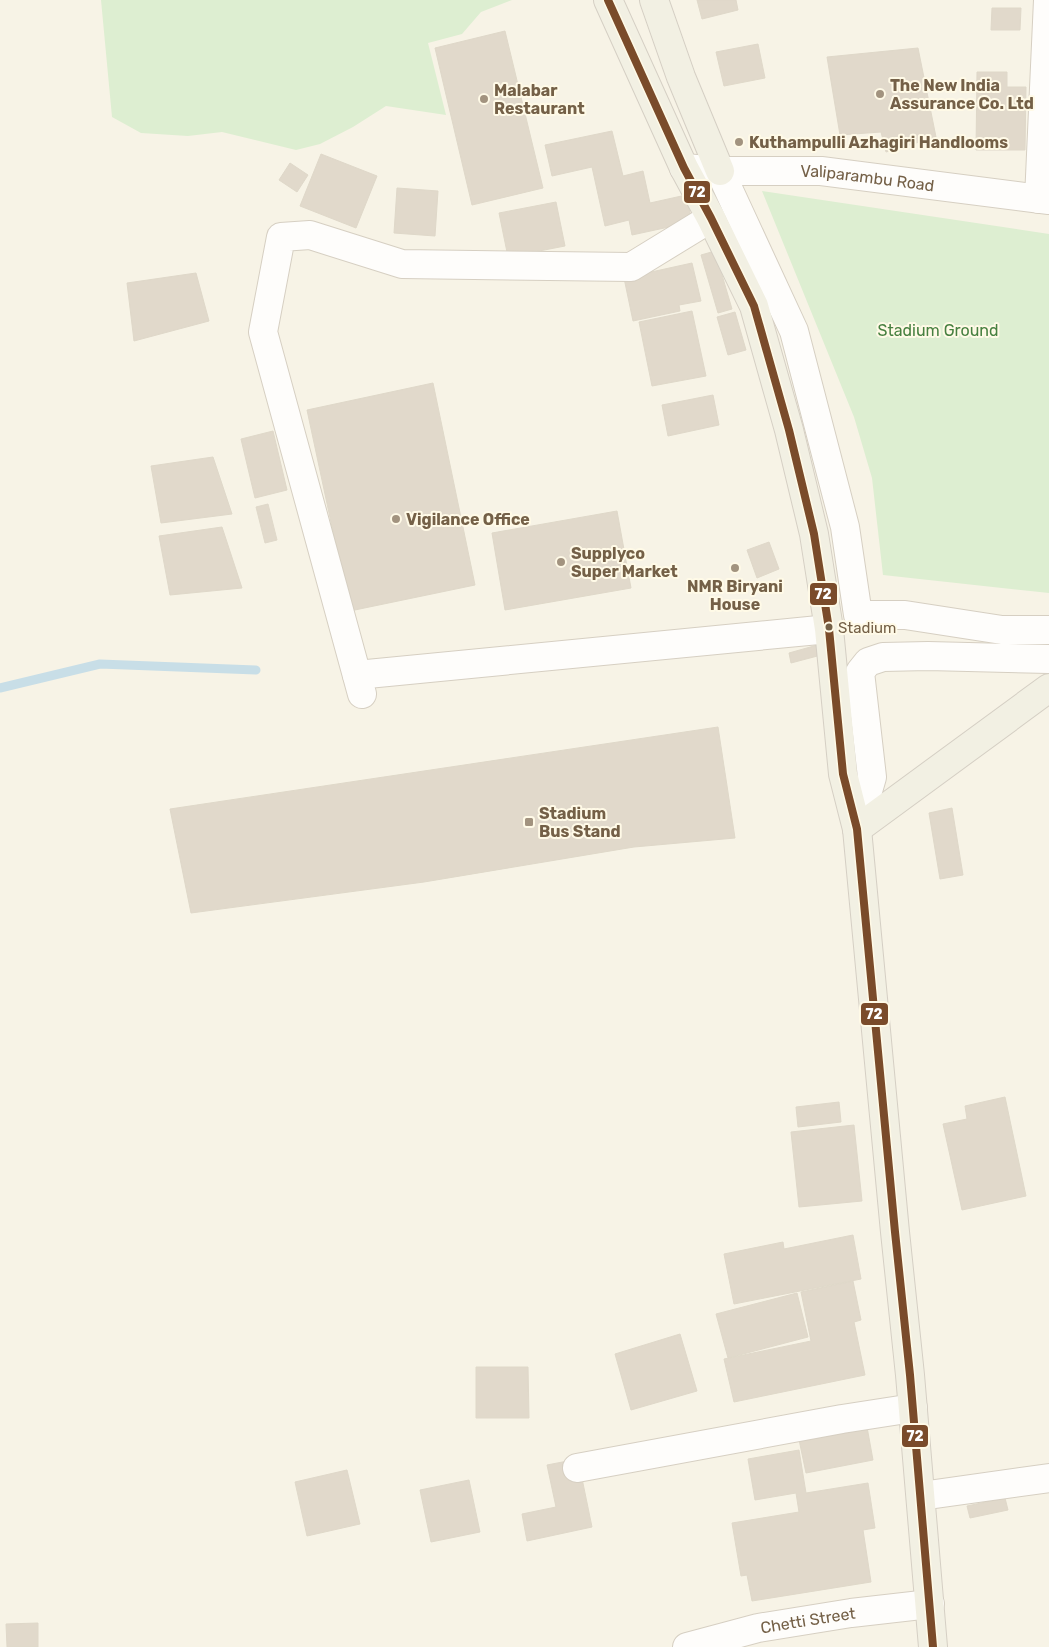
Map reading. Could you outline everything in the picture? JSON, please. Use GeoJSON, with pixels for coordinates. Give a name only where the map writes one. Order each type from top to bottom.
{"type":"FeatureCollection","features":[{"type":"Feature","properties":{"kind":"main road"},"geometry":{"type":"LineString","coordinates":[[608,0],[684,168],[754,306],[789,430],[814,534],[829,629],[842,774],[857,829],[913,1408],[933,1647]]}},
{"type":"Feature","properties":{"kind":"main road"},"geometry":{"type":"LineString","coordinates":[[654,0],[681,77],[720,171]]}},
{"type":"Feature","properties":{"kind":"main road"},"geometry":{"type":"LineString","coordinates":[[857,829],[1049,688]]}},
{"type":"Feature","properties":{"kind":"street"},"geometry":{"type":"LineString","coordinates":[[1044,200],[1048,0]]}},
{"type":"Feature","properties":{"kind":"street","name":"Valiparambu Road"},"geometry":{"type":"LineString","coordinates":[[684,168],[720,171],[821,171],[1044,200]]}},
{"type":"Feature","properties":{"kind":"street"},"geometry":{"type":"LineString","coordinates":[[720,171],[794,331],[845,527],[858,615]]}},
{"type":"Feature","properties":{"kind":"street"},"geometry":{"type":"LineString","coordinates":[[711,218],[632,267],[402,264],[310,235],[281,237],[264,332],[359,684],[829,629],[858,615],[905,615],[1002,630],[1049,630]]}},
{"type":"Feature","properties":{"kind":"street"},"geometry":{"type":"LineString","coordinates":[[857,829],[872,777],[860,672],[868,662],[883,657],[928,656],[1049,659]]}},
{"type":"Feature","properties":{"kind":"street"},"geometry":{"type":"LineString","coordinates":[[578,1468],[842,1419],[913,1408]]}},
{"type":"Feature","properties":{"kind":"street"},"geometry":{"type":"LineString","coordinates":[[921,1496],[1049,1478]]}},
{"type":"Feature","properties":{"kind":"street","name":"Chetti Street"},"geometry":{"type":"LineString","coordinates":[[688,1647],[758,1628],[851,1613],[930,1604]]}},
{"type":"Feature","properties":{"kind":"green space"},"geometry":{"type":"Polygon","coordinates":[[[101,0],[512,0],[481,12],[462,34],[428,43],[446,115],[386,106],[353,127],[320,144],[296,150],[222,132],[188,136],[141,133],[112,117],[101,0]]]}},
{"type":"Feature","properties":{"kind":"green space","name":"Stadium Ground"},"geometry":{"type":"Polygon","coordinates":[[[762,191],[1049,234],[1049,593],[883,575],[872,478],[854,417],[762,191]]]}},
{"type":"Feature","properties":{"kind":"building"},"geometry":{"type":"Polygon","coordinates":[[[697,0],[736,0],[738,10],[702,19],[697,0]]]}},
{"type":"Feature","properties":{"kind":"building"},"geometry":{"type":"Polygon","coordinates":[[[992,8],[1021,8],[1020,30],[991,30],[992,8]]]}},
{"type":"Feature","properties":{"kind":"building","name":"Malabar Restaurant"},"geometry":{"type":"Polygon","coordinates":[[[505,31],[543,188],[472,205],[435,48],[505,31]]]}},
{"type":"Feature","properties":{"kind":"building"},"geometry":{"type":"Polygon","coordinates":[[[758,44],[765,78],[724,86],[716,52],[758,44]]]}},
{"type":"Feature","properties":{"kind":"building","name":"The New India Assurance Co. Ltd"},"geometry":{"type":"Polygon","coordinates":[[[918,48],[936,137],[886,152],[881,132],[840,135],[827,57],[918,48]]]}},
{"type":"Feature","properties":{"kind":"building"},"geometry":{"type":"Polygon","coordinates":[[[977,72],[1007,72],[1007,87],[1026,87],[1025,150],[976,150],[977,72]]]}},
{"type":"Feature","properties":{"kind":"building"},"geometry":{"type":"Polygon","coordinates":[[[612,131],[623,176],[643,171],[650,203],[686,195],[692,222],[632,235],[629,220],[605,226],[592,167],[552,176],[545,145],[612,131]]]}},
{"type":"Feature","properties":{"kind":"building"},"geometry":{"type":"Polygon","coordinates":[[[321,154],[377,176],[356,228],[300,206],[321,154]]]}},
{"type":"Feature","properties":{"kind":"building"},"geometry":{"type":"Polygon","coordinates":[[[290,163],[308,175],[297,192],[279,180],[290,163]]]}},
{"type":"Feature","properties":{"kind":"building"},"geometry":{"type":"Polygon","coordinates":[[[397,188],[438,191],[435,236],[394,233],[397,188]]]}},
{"type":"Feature","properties":{"kind":"building"},"geometry":{"type":"Polygon","coordinates":[[[556,202],[565,246],[508,257],[499,213],[556,202]]]}},
{"type":"Feature","properties":{"kind":"building"},"geometry":{"type":"Polygon","coordinates":[[[715,251],[732,309],[718,313],[701,255],[715,251]]]}},
{"type":"Feature","properties":{"kind":"building"},"geometry":{"type":"Polygon","coordinates":[[[692,263],[701,301],[679,305],[680,311],[633,321],[624,278],[692,263]]]}},
{"type":"Feature","properties":{"kind":"building"},"geometry":{"type":"Polygon","coordinates":[[[196,273],[209,321],[134,341],[127,283],[196,273]]]}},
{"type":"Feature","properties":{"kind":"building"},"geometry":{"type":"Polygon","coordinates":[[[692,311],[706,376],[652,386],[639,322],[692,311]]]}},
{"type":"Feature","properties":{"kind":"building"},"geometry":{"type":"Polygon","coordinates":[[[735,312],[746,350],[728,355],[717,317],[735,312]]]}},
{"type":"Feature","properties":{"kind":"building","name":"Vigilance Office"},"geometry":{"type":"Polygon","coordinates":[[[433,383],[475,585],[350,611],[307,410],[433,383]]]}},
{"type":"Feature","properties":{"kind":"building"},"geometry":{"type":"Polygon","coordinates":[[[713,395],[719,425],[668,436],[662,405],[713,395]]]}},
{"type":"Feature","properties":{"kind":"building"},"geometry":{"type":"Polygon","coordinates":[[[273,431],[287,490],[255,498],[241,439],[273,431]]]}},
{"type":"Feature","properties":{"kind":"building"},"geometry":{"type":"Polygon","coordinates":[[[213,457],[232,514],[161,523],[151,466],[213,457]]]}},
{"type":"Feature","properties":{"kind":"building"},"geometry":{"type":"Polygon","coordinates":[[[268,504],[277,540],[265,543],[256,507],[268,504]]]}},
{"type":"Feature","properties":{"kind":"building","name":"Supplyco Super Market"},"geometry":{"type":"Polygon","coordinates":[[[617,511],[631,588],[505,610],[492,533],[617,511]]]}},
{"type":"Feature","properties":{"kind":"building"},"geometry":{"type":"Polygon","coordinates":[[[222,527],[242,588],[170,595],[159,536],[222,527]]]}},
{"type":"Feature","properties":{"kind":"building"},"geometry":{"type":"Polygon","coordinates":[[[769,542],[779,569],[757,578],[747,550],[769,542]]]}},
{"type":"Feature","properties":{"kind":"building"},"geometry":{"type":"Polygon","coordinates":[[[821,644],[825,654],[791,663],[789,653],[821,644]]]}},
{"type":"Feature","properties":{"kind":"building"},"geometry":{"type":"Polygon","coordinates":[[[718,727],[735,838],[634,847],[424,882],[191,913],[170,809],[718,727]]]}},
{"type":"Feature","properties":{"kind":"building"},"geometry":{"type":"Polygon","coordinates":[[[952,808],[963,875],[940,879],[929,813],[952,808]]]}},
{"type":"Feature","properties":{"kind":"building"},"geometry":{"type":"Polygon","coordinates":[[[1005,1097],[1026,1196],[962,1210],[943,1124],[967,1119],[965,1106],[1005,1097]]]}},
{"type":"Feature","properties":{"kind":"building"},"geometry":{"type":"Polygon","coordinates":[[[839,1102],[841,1122],[798,1127],[796,1107],[839,1102]]]}},
{"type":"Feature","properties":{"kind":"building"},"geometry":{"type":"Polygon","coordinates":[[[854,1125],[862,1201],[799,1207],[791,1132],[854,1125]]]}},
{"type":"Feature","properties":{"kind":"building"},"geometry":{"type":"Polygon","coordinates":[[[853,1235],[861,1279],[734,1304],[724,1254],[783,1242],[784,1249],[853,1235]]]}},
{"type":"Feature","properties":{"kind":"building"},"geometry":{"type":"Polygon","coordinates":[[[853,1281],[861,1320],[854,1322],[865,1375],[734,1402],[724,1359],[811,1341],[801,1292],[853,1281]]]}},
{"type":"Feature","properties":{"kind":"building"},"geometry":{"type":"Polygon","coordinates":[[[797,1293],[808,1337],[728,1358],[716,1314],[797,1293]]]}},
{"type":"Feature","properties":{"kind":"building"},"geometry":{"type":"Polygon","coordinates":[[[680,1334],[697,1391],[631,1410],[615,1354],[680,1334]]]}},
{"type":"Feature","properties":{"kind":"building"},"geometry":{"type":"Polygon","coordinates":[[[476,1367],[528,1367],[529,1418],[476,1418],[476,1367]]]}},
{"type":"Feature","properties":{"kind":"building"},"geometry":{"type":"Polygon","coordinates":[[[865,1416],[873,1460],[806,1473],[797,1430],[865,1416]]]}},
{"type":"Feature","properties":{"kind":"building"},"geometry":{"type":"Polygon","coordinates":[[[799,1450],[806,1493],[868,1483],[875,1528],[863,1530],[871,1582],[752,1601],[747,1575],[741,1576],[732,1523],[799,1512],[796,1493],[755,1500],[748,1459],[799,1450]]]}},
{"type":"Feature","properties":{"kind":"building"},"geometry":{"type":"Polygon","coordinates":[[[578,1459],[592,1527],[527,1541],[522,1514],[556,1507],[547,1465],[578,1459]]]}},
{"type":"Feature","properties":{"kind":"building"},"geometry":{"type":"Polygon","coordinates":[[[347,1470],[360,1524],[307,1536],[295,1482],[347,1470]]]}},
{"type":"Feature","properties":{"kind":"building"},"geometry":{"type":"Polygon","coordinates":[[[469,1480],[480,1532],[431,1542],[420,1490],[469,1480]]]}},
{"type":"Feature","properties":{"kind":"building"},"geometry":{"type":"Polygon","coordinates":[[[1005,1498],[1008,1510],[970,1518],[967,1506],[1005,1498]]]}},
{"type":"Feature","properties":{"kind":"building"},"geometry":{"type":"Polygon","coordinates":[[[38,1623],[38,1647],[7,1647],[6,1624],[38,1623]]]}},
{"type":"Feature","properties":{"kind":"waterway"},"geometry":{"type":"LineString","coordinates":[[0,688],[100,664],[256,670]]}},
{"type":"Feature","properties":{"kind":"transit line","name":"72"},"geometry":{"type":"LineString","coordinates":[[608,0],[684,168],[754,306],[789,430],[814,534],[829,629],[843,774],[857,829],[910,1375],[933,1647]]}},
{"type":"Feature","properties":{"kind":"place","name":"The New India Assurance Co. Ltd"},"geometry":{"type":"Point","coordinates":[880,94]}},
{"type":"Feature","properties":{"kind":"place","name":"Malabar Restaurant"},"geometry":{"type":"Point","coordinates":[484,99]}},
{"type":"Feature","properties":{"kind":"place","name":"Kuthampulli Azhagiri Handlooms"},"geometry":{"type":"Point","coordinates":[739,142]}},
{"type":"Feature","properties":{"kind":"place","name":"Vigilance Office"},"geometry":{"type":"Point","coordinates":[396,519]}},
{"type":"Feature","properties":{"kind":"place","name":"Supplyco Super Market"},"geometry":{"type":"Point","coordinates":[561,562]}},
{"type":"Feature","properties":{"kind":"place","name":"NMR Biryani House"},"geometry":{"type":"Point","coordinates":[735,568]}},
{"type":"Feature","properties":{"kind":"place","name":"Stadium"},"geometry":{"type":"Point","coordinates":[829,627]}},
{"type":"Feature","properties":{"kind":"place","name":"Stadium Bus Stand"},"geometry":{"type":"Point","coordinates":[529,822]}}]}
